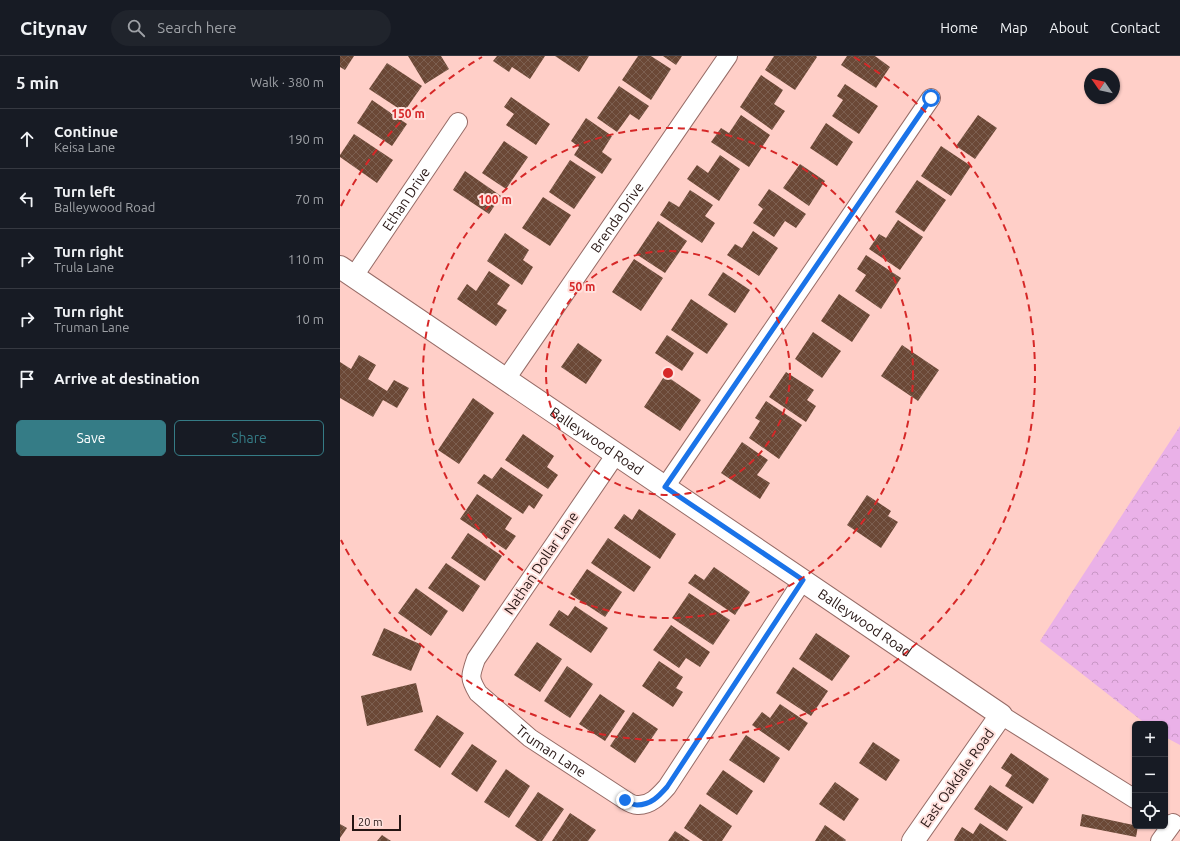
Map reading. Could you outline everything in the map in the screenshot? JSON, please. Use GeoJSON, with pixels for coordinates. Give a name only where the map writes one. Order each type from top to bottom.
{"type":"FeatureCollection","features":[{"type":"Feature","properties":{"kind":"street","name":"Brenda Drive"},"geometry":{"type":"LineString","coordinates":[[506,380],[728,56]]}},
{"type":"Feature","properties":{"kind":"street"},"geometry":{"type":"LineString","coordinates":[[665,487],[931,98]]}},
{"type":"Feature","properties":{"kind":"street","name":"Ethan Drive"},"geometry":{"type":"LineString","coordinates":[[347,271],[458,122]]}},
{"type":"Feature","properties":{"kind":"street","name":"Balleywood Road"},"geometry":{"type":"LineString","coordinates":[[347,271],[1001,715],[1132,797]]}},
{"type":"Feature","properties":{"kind":"street","name":"Nathan Dollar Lane"},"geometry":{"type":"LineString","coordinates":[[471,674],[476,660],[616,454]]}},
{"type":"Feature","properties":{"kind":"street","name":"Truman Lane"},"geometry":{"type":"LineString","coordinates":[[471,674],[472,684],[478,693],[530,738],[625,800],[636,805],[650,803],[667,787],[803,580]]}},
{"type":"Feature","properties":{"kind":"street","name":"East Oakdale Road"},"geometry":{"type":"LineString","coordinates":[[913,841],[1001,715]]}},
{"type":"Feature","properties":{"kind":"street"},"geometry":{"type":"LineString","coordinates":[[1160,841],[1172,823]]}},
{"type":"Feature","properties":{"kind":"green space"},"geometry":{"type":"Polygon","coordinates":[[[1180,426],[1180,745],[1168,739],[1168,721],[1142,721],[1040,641],[1180,426]]]}},
{"type":"Feature","properties":{"kind":"building"},"geometry":{"type":"Polygon","coordinates":[[[340,56],[354,56],[345,70],[340,67],[340,56]]]}},
{"type":"Feature","properties":{"kind":"building"},"geometry":{"type":"Polygon","coordinates":[[[408,56],[441,56],[449,69],[425,84],[408,56]]]}},
{"type":"Feature","properties":{"kind":"building"},"geometry":{"type":"Polygon","coordinates":[[[497,56],[545,56],[530,79],[512,67],[509,72],[493,61],[497,56]]]}},
{"type":"Feature","properties":{"kind":"building"},"geometry":{"type":"Polygon","coordinates":[[[555,56],[589,56],[579,72],[555,56]]]}},
{"type":"Feature","properties":{"kind":"building"},"geometry":{"type":"Polygon","coordinates":[[[638,56],[651,56],[671,69],[651,100],[622,80],[638,56]]]}},
{"type":"Feature","properties":{"kind":"building"},"geometry":{"type":"Polygon","coordinates":[[[663,56],[682,56],[676,65],[663,56]]]}},
{"type":"Feature","properties":{"kind":"building"},"geometry":{"type":"Polygon","coordinates":[[[774,56],[817,57],[795,90],[765,70],[774,56]]]}},
{"type":"Feature","properties":{"kind":"building"},"geometry":{"type":"Polygon","coordinates":[[[847,56],[875,56],[890,67],[876,88],[841,65],[847,56]]]}},
{"type":"Feature","properties":{"kind":"building"},"geometry":{"type":"Polygon","coordinates":[[[387,63],[422,86],[404,112],[369,89],[387,63]]]}},
{"type":"Feature","properties":{"kind":"building"},"geometry":{"type":"Polygon","coordinates":[[[761,75],[783,90],[774,104],[785,111],[772,130],[740,107],[761,75]]]}},
{"type":"Feature","properties":{"kind":"building"},"geometry":{"type":"Polygon","coordinates":[[[845,84],[878,106],[859,134],[832,116],[843,100],[837,96],[845,84]]]}},
{"type":"Feature","properties":{"kind":"building"},"geometry":{"type":"Polygon","coordinates":[[[619,86],[649,106],[639,120],[630,114],[617,132],[597,118],[619,86]]]}},
{"type":"Feature","properties":{"kind":"building"},"geometry":{"type":"Polygon","coordinates":[[[511,97],[550,124],[536,145],[506,125],[514,114],[504,107],[511,97]]]}},
{"type":"Feature","properties":{"kind":"building"},"geometry":{"type":"Polygon","coordinates":[[[372,100],[407,124],[392,146],[357,123],[372,100]]]}},
{"type":"Feature","properties":{"kind":"building"},"geometry":{"type":"Polygon","coordinates":[[[741,115],[770,135],[749,167],[711,142],[721,128],[729,133],[741,115]]]}},
{"type":"Feature","properties":{"kind":"building"},"geometry":{"type":"Polygon","coordinates":[[[978,115],[997,128],[975,159],[956,146],[978,115]]]}},
{"type":"Feature","properties":{"kind":"building"},"geometry":{"type":"Polygon","coordinates":[[[586,118],[612,136],[602,152],[612,159],[602,174],[574,155],[579,147],[571,141],[586,118]]]}},
{"type":"Feature","properties":{"kind":"building"},"geometry":{"type":"Polygon","coordinates":[[[826,123],[853,142],[837,166],[810,148],[826,123]]]}},
{"type":"Feature","properties":{"kind":"building"},"geometry":{"type":"Polygon","coordinates":[[[354,134],[393,160],[377,183],[340,157],[354,134]]]}},
{"type":"Feature","properties":{"kind":"building"},"geometry":{"type":"Polygon","coordinates":[[[504,141],[528,157],[506,189],[482,173],[504,141]]]}},
{"type":"Feature","properties":{"kind":"building"},"geometry":{"type":"Polygon","coordinates":[[[941,146],[971,166],[951,196],[921,176],[941,146]]]}},
{"type":"Feature","properties":{"kind":"building"},"geometry":{"type":"Polygon","coordinates":[[[720,155],[740,169],[719,201],[687,179],[697,165],[708,173],[720,155]]]}},
{"type":"Feature","properties":{"kind":"building"},"geometry":{"type":"Polygon","coordinates":[[[570,160],[596,177],[574,209],[549,192],[570,160]]]}},
{"type":"Feature","properties":{"kind":"building"},"geometry":{"type":"Polygon","coordinates":[[[800,164],[825,181],[809,206],[783,188],[800,164]]]}},
{"type":"Feature","properties":{"kind":"building"},"geometry":{"type":"Polygon","coordinates":[[[465,171],[501,196],[489,214],[453,190],[465,171]]]}},
{"type":"Feature","properties":{"kind":"building"},"geometry":{"type":"Polygon","coordinates":[[[917,180],[946,200],[924,232],[895,212],[917,180]]]}},
{"type":"Feature","properties":{"kind":"building"},"geometry":{"type":"Polygon","coordinates":[[[769,189],[806,214],[796,228],[785,221],[774,237],[753,223],[763,209],[758,205],[769,189]]]}},
{"type":"Feature","properties":{"kind":"building"},"geometry":{"type":"Polygon","coordinates":[[[690,190],[713,205],[705,216],[715,223],[702,243],[660,215],[669,201],[679,207],[690,190]]]}},
{"type":"Feature","properties":{"kind":"building"},"geometry":{"type":"Polygon","coordinates":[[[543,197],[571,215],[550,246],[522,228],[543,197]]]}},
{"type":"Feature","properties":{"kind":"building"},"geometry":{"type":"Polygon","coordinates":[[[898,220],[923,237],[900,270],[869,249],[879,234],[886,238],[898,220]]]}},
{"type":"Feature","properties":{"kind":"building"},"geometry":{"type":"Polygon","coordinates":[[[658,221],[687,241],[665,273],[636,254],[658,221]]]}},
{"type":"Feature","properties":{"kind":"building"},"geometry":{"type":"Polygon","coordinates":[[[753,231],[778,248],[759,276],[727,255],[735,244],[742,248],[753,231]]]}},
{"type":"Feature","properties":{"kind":"building"},"geometry":{"type":"Polygon","coordinates":[[[505,233],[529,250],[523,260],[533,267],[522,285],[487,261],[505,233]]]}},
{"type":"Feature","properties":{"kind":"building"},"geometry":{"type":"Polygon","coordinates":[[[866,255],[901,278],[881,309],[855,291],[866,275],[857,269],[866,255]]]}},
{"type":"Feature","properties":{"kind":"building"},"geometry":{"type":"Polygon","coordinates":[[[634,259],[663,278],[641,311],[612,292],[634,259]]]}},
{"type":"Feature","properties":{"kind":"building"},"geometry":{"type":"Polygon","coordinates":[[[489,271],[510,285],[497,304],[507,310],[496,326],[457,299],[467,284],[476,291],[489,271]]]}},
{"type":"Feature","properties":{"kind":"building"},"geometry":{"type":"Polygon","coordinates":[[[723,272],[750,290],[735,313],[708,295],[723,272]]]}},
{"type":"Feature","properties":{"kind":"building"},"geometry":{"type":"Polygon","coordinates":[[[839,294],[870,315],[852,342],[821,321],[839,294]]]}},
{"type":"Feature","properties":{"kind":"building"},"geometry":{"type":"Polygon","coordinates":[[[691,299],[728,324],[707,354],[671,330],[691,299]]]}},
{"type":"Feature","properties":{"kind":"building"},"geometry":{"type":"Polygon","coordinates":[[[813,332],[841,351],[822,378],[795,359],[813,332]]]}},
{"type":"Feature","properties":{"kind":"building"},"geometry":{"type":"Polygon","coordinates":[[[667,335],[694,353],[682,371],[655,353],[667,335]]]}},
{"type":"Feature","properties":{"kind":"building"},"geometry":{"type":"Polygon","coordinates":[[[578,343],[602,360],[586,384],[561,367],[578,343]]]}},
{"type":"Feature","properties":{"kind":"building"},"geometry":{"type":"Polygon","coordinates":[[[902,345],[939,370],[918,401],[881,376],[902,345]]]}},
{"type":"Feature","properties":{"kind":"building"},"geometry":{"type":"Polygon","coordinates":[[[359,355],[376,365],[368,379],[387,391],[394,380],[409,388],[397,408],[383,400],[373,417],[340,398],[340,362],[351,369],[359,355]]]}},
{"type":"Feature","properties":{"kind":"building"},"geometry":{"type":"Polygon","coordinates":[[[786,372],[814,390],[807,400],[816,406],[806,422],[769,397],[786,372]]]}},
{"type":"Feature","properties":{"kind":"building"},"geometry":{"type":"Polygon","coordinates":[[[665,375],[701,400],[680,431],[644,407],[665,375]]]}},
{"type":"Feature","properties":{"kind":"building"},"geometry":{"type":"Polygon","coordinates":[[[473,398],[494,413],[459,464],[438,450],[473,398]]]}},
{"type":"Feature","properties":{"kind":"building"},"geometry":{"type":"Polygon","coordinates":[[[766,401],[802,425],[779,459],[749,438],[760,421],[755,418],[766,401]]]}},
{"type":"Feature","properties":{"kind":"building"},"geometry":{"type":"Polygon","coordinates":[[[523,434],[554,456],[547,467],[558,475],[548,489],[505,460],[523,434]]]}},
{"type":"Feature","properties":{"kind":"building"},"geometry":{"type":"Polygon","coordinates":[[[742,442],[768,460],[757,475],[770,483],[760,499],[721,473],[742,442]]]}},
{"type":"Feature","properties":{"kind":"building"},"geometry":{"type":"Polygon","coordinates":[[[501,467],[543,495],[534,509],[529,505],[523,514],[477,483],[484,474],[492,479],[501,467]]]}},
{"type":"Feature","properties":{"kind":"building"},"geometry":{"type":"Polygon","coordinates":[[[477,494],[512,518],[505,529],[516,536],[506,550],[460,519],[477,494]]]}},
{"type":"Feature","properties":{"kind":"building"},"geometry":{"type":"Polygon","coordinates":[[[867,495],[891,511],[888,516],[898,522],[881,548],[847,525],[867,495]]]}},
{"type":"Feature","properties":{"kind":"building"},"geometry":{"type":"Polygon","coordinates":[[[639,509],[676,534],[660,559],[614,528],[624,514],[632,520],[639,509]]]}},
{"type":"Feature","properties":{"kind":"building"},"geometry":{"type":"Polygon","coordinates":[[[468,533],[502,556],[485,581],[451,558],[468,533]]]}},
{"type":"Feature","properties":{"kind":"building"},"geometry":{"type":"Polygon","coordinates":[[[608,538],[651,567],[634,592],[591,563],[608,538]]]}},
{"type":"Feature","properties":{"kind":"building"},"geometry":{"type":"Polygon","coordinates":[[[446,563],[480,586],[463,612],[428,588],[446,563]]]}},
{"type":"Feature","properties":{"kind":"building"},"geometry":{"type":"Polygon","coordinates":[[[714,567],[750,592],[735,615],[688,583],[695,574],[704,580],[714,567]]]}},
{"type":"Feature","properties":{"kind":"building"},"geometry":{"type":"Polygon","coordinates":[[[587,569],[622,592],[605,617],[570,594],[587,569]]]}},
{"type":"Feature","properties":{"kind":"building"},"geometry":{"type":"Polygon","coordinates":[[[416,588],[448,611],[431,636],[398,613],[416,588]]]}},
{"type":"Feature","properties":{"kind":"building"},"geometry":{"type":"Polygon","coordinates":[[[689,593],[730,620],[713,645],[672,618],[689,593]]]}},
{"type":"Feature","properties":{"kind":"building"},"geometry":{"type":"Polygon","coordinates":[[[575,606],[608,628],[591,653],[549,625],[559,610],[568,616],[575,606]]]}},
{"type":"Feature","properties":{"kind":"building"},"geometry":{"type":"Polygon","coordinates":[[[671,625],[710,652],[700,667],[686,658],[679,668],[653,650],[671,625]]]}},
{"type":"Feature","properties":{"kind":"building"},"geometry":{"type":"Polygon","coordinates":[[[384,628],[422,645],[411,671],[372,655],[384,628]]]}},
{"type":"Feature","properties":{"kind":"building"},"geometry":{"type":"Polygon","coordinates":[[[816,633],[850,656],[832,681],[799,659],[816,633]]]}},
{"type":"Feature","properties":{"kind":"building"},"geometry":{"type":"Polygon","coordinates":[[[537,642],[562,659],[540,692],[514,675],[537,642]]]}},
{"type":"Feature","properties":{"kind":"building"},"geometry":{"type":"Polygon","coordinates":[[[659,661],[683,677],[676,688],[683,692],[673,707],[642,686],[659,661]]]}},
{"type":"Feature","properties":{"kind":"building"},"geometry":{"type":"Polygon","coordinates":[[[567,666],[593,684],[570,718],[544,701],[567,666]]]}},
{"type":"Feature","properties":{"kind":"building"},"geometry":{"type":"Polygon","coordinates":[[[793,667],[828,691],[811,716],[776,693],[793,667]]]}},
{"type":"Feature","properties":{"kind":"building"},"geometry":{"type":"Polygon","coordinates":[[[416,683],[423,712],[367,726],[361,696],[416,683]]]}},
{"type":"Feature","properties":{"kind":"building"},"geometry":{"type":"Polygon","coordinates":[[[600,694],[625,711],[605,741],[579,724],[600,694]]]}},
{"type":"Feature","properties":{"kind":"building"},"geometry":{"type":"Polygon","coordinates":[[[780,704],[808,723],[789,751],[752,725],[762,712],[770,718],[780,704]]]}},
{"type":"Feature","properties":{"kind":"building"},"geometry":{"type":"Polygon","coordinates":[[[633,712],[658,729],[635,763],[610,746],[633,712]]]}},
{"type":"Feature","properties":{"kind":"building"},"geometry":{"type":"Polygon","coordinates":[[[437,715],[464,733],[440,768],[414,750],[437,715]]]}},
{"type":"Feature","properties":{"kind":"building"},"geometry":{"type":"Polygon","coordinates":[[[746,735],[780,758],[764,783],[729,760],[746,735]]]}},
{"type":"Feature","properties":{"kind":"building"},"geometry":{"type":"Polygon","coordinates":[[[873,742],[900,760],[886,781],[859,763],[873,742]]]}},
{"type":"Feature","properties":{"kind":"building"},"geometry":{"type":"Polygon","coordinates":[[[472,744],[497,761],[477,792],[451,774],[472,744]]]}},
{"type":"Feature","properties":{"kind":"building"},"geometry":{"type":"Polygon","coordinates":[[[1011,753],[1049,779],[1033,804],[1005,786],[1012,775],[1001,768],[1011,753]]]}},
{"type":"Feature","properties":{"kind":"building"},"geometry":{"type":"Polygon","coordinates":[[[506,769],[530,786],[509,818],[484,802],[506,769]]]}},
{"type":"Feature","properties":{"kind":"building"},"geometry":{"type":"Polygon","coordinates":[[[723,770],[753,791],[737,815],[706,794],[723,770]]]}},
{"type":"Feature","properties":{"kind":"building"},"geometry":{"type":"Polygon","coordinates":[[[835,782],[859,799],[844,821],[819,804],[835,782]]]}},
{"type":"Feature","properties":{"kind":"building"},"geometry":{"type":"Polygon","coordinates":[[[990,785],[1023,807],[1007,831],[974,809],[990,785]]]}},
{"type":"Feature","properties":{"kind":"building"},"geometry":{"type":"Polygon","coordinates":[[[538,792],[564,809],[542,841],[537,841],[515,826],[538,792]]]}},
{"type":"Feature","properties":{"kind":"building"},"geometry":{"type":"Polygon","coordinates":[[[700,804],[732,826],[722,841],[703,841],[684,828],[700,804]]]}},
{"type":"Feature","properties":{"kind":"building"},"geometry":{"type":"Polygon","coordinates":[[[570,813],[596,830],[588,841],[552,841],[570,813]]]}},
{"type":"Feature","properties":{"kind":"building"},"geometry":{"type":"Polygon","coordinates":[[[1082,814],[1132,825],[1132,829],[1137,829],[1136,837],[1080,826],[1082,814]]]}},
{"type":"Feature","properties":{"kind":"building"},"geometry":{"type":"Polygon","coordinates":[[[980,823],[1007,841],[954,840],[962,827],[973,834],[980,823]]]}},
{"type":"Feature","properties":{"kind":"building"},"geometry":{"type":"Polygon","coordinates":[[[340,824],[347,828],[340,838],[340,824]]]}},
{"type":"Feature","properties":{"kind":"building"},"geometry":{"type":"Polygon","coordinates":[[[825,825],[846,840],[815,841],[825,825]]]}},
{"type":"Feature","properties":{"kind":"building"},"geometry":{"type":"Polygon","coordinates":[[[675,831],[690,841],[668,841],[675,831]]]}},
{"type":"Feature","properties":{"kind":"building"},"geometry":{"type":"Polygon","coordinates":[[[382,835],[391,841],[377,841],[382,835]]]}},
{"type":"Feature","properties":{"kind":"route"},"geometry":{"type":"LineString","coordinates":[[625,800],[636,805],[650,803],[667,787],[803,580],[665,487],[931,98]]}}]}
